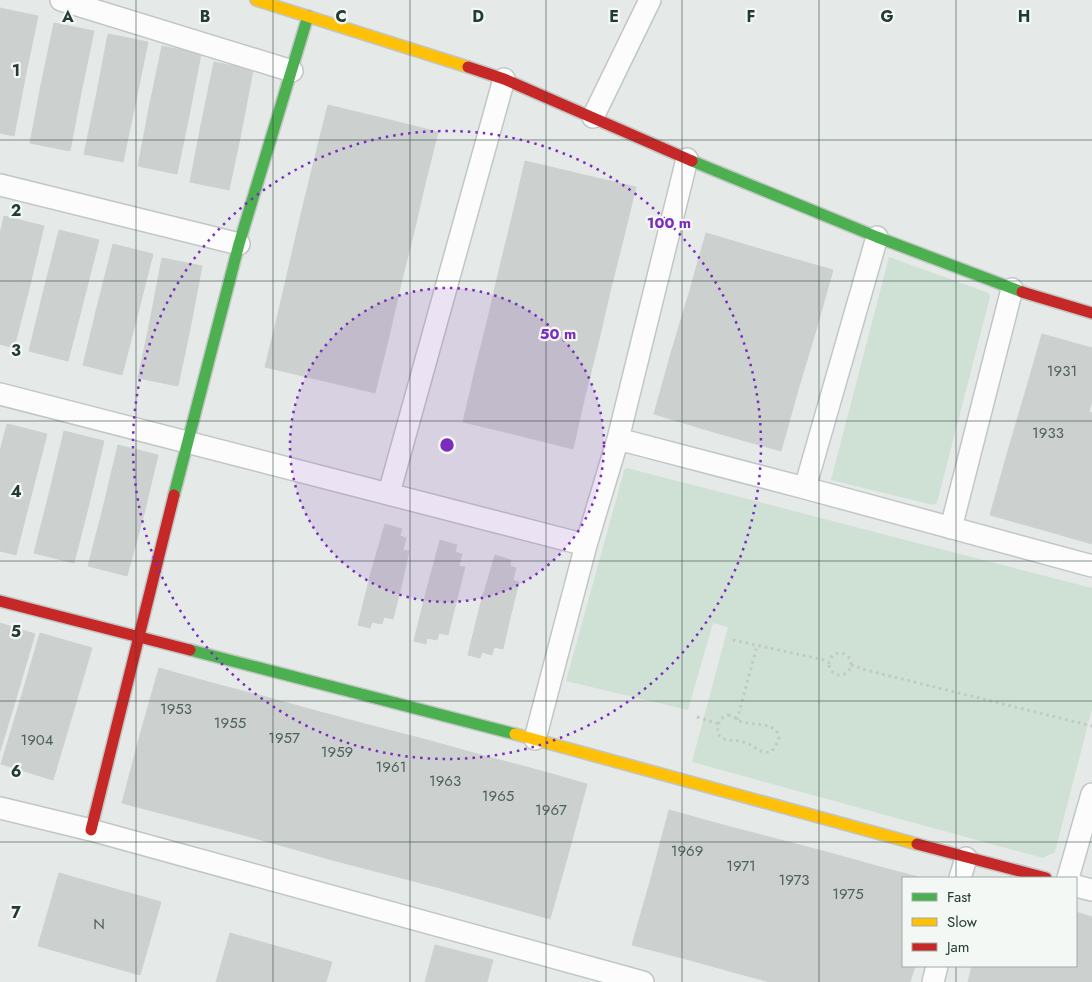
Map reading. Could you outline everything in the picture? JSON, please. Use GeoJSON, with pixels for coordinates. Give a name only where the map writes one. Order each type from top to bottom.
{"type":"FeatureCollection","features":[{"type":"Feature","properties":{"kind":"street"},"geometry":{"type":"LineString","coordinates":[[61,0],[292,71]]}},
{"type":"Feature","properties":{"kind":"street"},"geometry":{"type":"LineString","coordinates":[[256,0],[504,79],[877,237],[1012,289],[1092,313]]}},
{"type":"Feature","properties":{"kind":"street"},"geometry":{"type":"LineString","coordinates":[[593,117],[650,0]]}},
{"type":"Feature","properties":{"kind":"street"},"geometry":{"type":"LineString","coordinates":[[91,830],[187,443],[239,244],[308,16]]}},
{"type":"Feature","properties":{"kind":"street"},"geometry":{"type":"LineString","coordinates":[[389,493],[504,79]]}},
{"type":"Feature","properties":{"kind":"street"},"geometry":{"type":"LineString","coordinates":[[535,739],[586,544],[618,439],[688,158]]}},
{"type":"Feature","properties":{"kind":"street"},"geometry":{"type":"LineString","coordinates":[[0,185],[239,244]]}},
{"type":"Feature","properties":{"kind":"street"},"geometry":{"type":"LineString","coordinates":[[805,488],[877,237]]}},
{"type":"Feature","properties":{"kind":"street"},"geometry":{"type":"LineString","coordinates":[[951,528],[1012,289]]}},
{"type":"Feature","properties":{"kind":"street"},"geometry":{"type":"LineString","coordinates":[[0,394],[586,544]]}},
{"type":"Feature","properties":{"kind":"street"},"geometry":{"type":"LineString","coordinates":[[618,439],[1092,566]]}},
{"type":"Feature","properties":{"kind":"street"},"geometry":{"type":"LineString","coordinates":[[0,601],[535,739],[966,858],[1042,877]]}},
{"type":"Feature","properties":{"kind":"street"},"geometry":{"type":"LineString","coordinates":[[1068,877],[1092,794]]}},
{"type":"Feature","properties":{"kind":"street"},"geometry":{"type":"LineString","coordinates":[[0,808],[91,830],[643,982]]}},
{"type":"Feature","properties":{"kind":"street"},"geometry":{"type":"LineString","coordinates":[[960,877],[966,858]]}},
{"type":"Feature","properties":{"kind":"street"},"geometry":{"type":"LineString","coordinates":[[1077,886],[1092,890]]}},
{"type":"Feature","properties":{"kind":"street"},"geometry":{"type":"LineString","coordinates":[[933,982],[937,967]]}},
{"type":"Feature","properties":{"kind":"path"},"geometry":{"type":"LineString","coordinates":[[733,640],[829,661]]}},
{"type":"Feature","properties":{"kind":"path"},"geometry":{"type":"LineString","coordinates":[[737,720],[758,646]]}},
{"type":"Feature","properties":{"kind":"path"},"geometry":{"type":"LineString","coordinates":[[852,665],[848,672],[839,675],[832,672],[829,661],[833,655],[841,653],[848,655],[852,665],[866,670],[1092,726]]}},
{"type":"Feature","properties":{"kind":"path"},"geometry":{"type":"LineString","coordinates":[[732,715],[737,720],[746,723],[769,726],[777,731],[780,740],[772,751],[765,753],[746,742],[732,741],[720,737],[718,734],[718,724],[721,719],[732,715]]}},
{"type":"Feature","properties":{"kind":"path"},"geometry":{"type":"LineString","coordinates":[[696,717],[718,724]]}},
{"type":"Feature","properties":{"kind":"green space"},"geometry":{"type":"Polygon","coordinates":[[[889,257],[989,293],[990,297],[937,503],[933,505],[831,480],[889,257]]]}},
{"type":"Feature","properties":{"kind":"green space"},"geometry":{"type":"Polygon","coordinates":[[[627,468],[1092,588],[1092,709],[1055,852],[1043,858],[692,762],[728,627],[713,623],[688,710],[566,681],[624,470],[627,468]]]}},
{"type":"Feature","properties":{"kind":"building"},"geometry":{"type":"Polygon","coordinates":[[[0,8],[38,16],[25,78],[0,73],[0,8]]]}},
{"type":"Feature","properties":{"kind":"building"},"geometry":{"type":"Polygon","coordinates":[[[54,23],[94,31],[81,93],[41,85],[54,23]]]}},
{"type":"Feature","properties":{"kind":"building"},"geometry":{"type":"Polygon","coordinates":[[[108,34],[148,42],[135,105],[96,97],[108,34]]]}},
{"type":"Feature","properties":{"kind":"building"},"geometry":{"type":"Polygon","coordinates":[[[162,46],[201,54],[189,116],[149,108],[162,46]]]}},
{"type":"Feature","properties":{"kind":"building"},"geometry":{"type":"Polygon","coordinates":[[[214,62],[253,70],[241,133],[201,125],[214,62]]]}},
{"type":"Feature","properties":{"kind":"building"},"geometry":{"type":"Polygon","coordinates":[[[0,73],[25,78],[14,136],[0,133],[0,73]]]}},
{"type":"Feature","properties":{"kind":"building"},"geometry":{"type":"Polygon","coordinates":[[[41,85],[81,93],[70,151],[30,143],[41,85]]]}},
{"type":"Feature","properties":{"kind":"building"},"geometry":{"type":"Polygon","coordinates":[[[96,97],[135,105],[123,162],[84,154],[96,97]]]}},
{"type":"Feature","properties":{"kind":"building"},"geometry":{"type":"Polygon","coordinates":[[[328,105],[382,118],[370,171],[315,157],[328,105]]]}},
{"type":"Feature","properties":{"kind":"building"},"geometry":{"type":"Polygon","coordinates":[[[149,108],[189,116],[177,174],[138,166],[149,108]]]}},
{"type":"Feature","properties":{"kind":"building"},"geometry":{"type":"Polygon","coordinates":[[[382,118],[438,132],[425,184],[370,171],[382,118]]]}},
{"type":"Feature","properties":{"kind":"building"},"geometry":{"type":"Polygon","coordinates":[[[201,125],[241,133],[229,190],[190,182],[201,125]]]}},
{"type":"Feature","properties":{"kind":"building"},"geometry":{"type":"Polygon","coordinates":[[[315,157],[370,171],[357,223],[302,210],[315,157]]]}},
{"type":"Feature","properties":{"kind":"building"},"geometry":{"type":"Polygon","coordinates":[[[525,161],[580,174],[568,227],[513,213],[525,161]]]}},
{"type":"Feature","properties":{"kind":"building"},"geometry":{"type":"Polygon","coordinates":[[[370,171],[425,184],[413,236],[357,223],[370,171]]]}},
{"type":"Feature","properties":{"kind":"building"},"geometry":{"type":"Polygon","coordinates":[[[580,174],[636,187],[623,240],[568,227],[580,174]]]}},
{"type":"Feature","properties":{"kind":"building"},"geometry":{"type":"Polygon","coordinates":[[[302,210],[357,223],[345,275],[290,262],[302,210]]]}},
{"type":"Feature","properties":{"kind":"building"},"geometry":{"type":"Polygon","coordinates":[[[513,213],[568,227],[555,278],[500,266],[513,213]]]}},
{"type":"Feature","properties":{"kind":"building"},"geometry":{"type":"Polygon","coordinates":[[[4,216],[44,226],[29,289],[0,282],[0,234],[4,216]]]}},
{"type":"Feature","properties":{"kind":"building"},"geometry":{"type":"Polygon","coordinates":[[[357,223],[413,236],[400,288],[345,275],[357,223]]]}},
{"type":"Feature","properties":{"kind":"building"},"geometry":{"type":"Polygon","coordinates":[[[568,227],[623,240],[610,292],[555,278],[568,227]]]}},
{"type":"Feature","properties":{"kind":"building"},"geometry":{"type":"Polygon","coordinates":[[[59,230],[99,240],[83,303],[43,293],[59,230]]]}},
{"type":"Feature","properties":{"kind":"building"},"geometry":{"type":"Polygon","coordinates":[[[706,233],[770,252],[753,311],[689,293],[706,233]]]}},
{"type":"Feature","properties":{"kind":"building"},"geometry":{"type":"Polygon","coordinates":[[[113,244],[153,254],[137,317],[97,307],[113,244]]]}},
{"type":"Feature","properties":{"kind":"building"},"geometry":{"type":"Polygon","coordinates":[[[770,252],[833,270],[816,330],[753,311],[770,252]]]}},
{"type":"Feature","properties":{"kind":"building"},"geometry":{"type":"Polygon","coordinates":[[[162,258],[202,266],[190,329],[150,321],[162,258]]]}},
{"type":"Feature","properties":{"kind":"building"},"geometry":{"type":"Polygon","coordinates":[[[290,262],[345,275],[332,327],[278,314],[290,262]]]}},
{"type":"Feature","properties":{"kind":"building"},"geometry":{"type":"Polygon","coordinates":[[[500,266],[555,278],[542,330],[488,318],[500,266]]]}},
{"type":"Feature","properties":{"kind":"building"},"geometry":{"type":"Polygon","coordinates":[[[345,275],[400,288],[388,341],[332,327],[345,275]]]}},
{"type":"Feature","properties":{"kind":"building"},"geometry":{"type":"Polygon","coordinates":[[[555,278],[610,292],[598,344],[542,330],[555,278]]]}},
{"type":"Feature","properties":{"kind":"building"},"geometry":{"type":"Polygon","coordinates":[[[0,282],[29,289],[14,348],[0,344],[0,282]]]}},
{"type":"Feature","properties":{"kind":"building"},"geometry":{"type":"Polygon","coordinates":[[[43,293],[83,303],[68,361],[29,351],[43,293]]]}},
{"type":"Feature","properties":{"kind":"building"},"geometry":{"type":"Polygon","coordinates":[[[689,293],[753,311],[735,372],[671,353],[689,293]]]}},
{"type":"Feature","properties":{"kind":"building"},"geometry":{"type":"Polygon","coordinates":[[[97,307],[137,317],[122,375],[83,365],[97,307]]]}},
{"type":"Feature","properties":{"kind":"building"},"geometry":{"type":"Polygon","coordinates":[[[753,311],[816,330],[798,390],[735,372],[753,311]]]}},
{"type":"Feature","properties":{"kind":"building"},"geometry":{"type":"Polygon","coordinates":[[[278,314],[332,327],[320,380],[265,367],[278,314]]]}},
{"type":"Feature","properties":{"kind":"building"},"geometry":{"type":"Polygon","coordinates":[[[488,318],[542,330],[530,383],[475,370],[488,318]]]}},
{"type":"Feature","properties":{"kind":"building"},"geometry":{"type":"Polygon","coordinates":[[[150,321],[190,329],[178,386],[138,378],[150,321]]]}},
{"type":"Feature","properties":{"kind":"building"},"geometry":{"type":"Polygon","coordinates":[[[332,327],[388,341],[375,393],[320,380],[332,327]]]}},
{"type":"Feature","properties":{"kind":"building"},"geometry":{"type":"Polygon","coordinates":[[[542,330],[598,344],[585,396],[530,383],[542,330]]]}},
{"type":"Feature","properties":{"kind":"building"},"geometry":{"type":"Polygon","coordinates":[[[1042,334],[1092,348],[1092,401],[1089,412],[1025,393],[1042,334]]]}},
{"type":"Feature","properties":{"kind":"building"},"geometry":{"type":"Polygon","coordinates":[[[671,353],[735,372],[717,433],[654,414],[671,353]]]}},
{"type":"Feature","properties":{"kind":"building"},"geometry":{"type":"Polygon","coordinates":[[[475,370],[530,383],[517,435],[463,422],[475,370]]]}},
{"type":"Feature","properties":{"kind":"building"},"geometry":{"type":"Polygon","coordinates":[[[735,372],[798,390],[781,451],[717,433],[735,372]]]}},
{"type":"Feature","properties":{"kind":"building"},"geometry":{"type":"Polygon","coordinates":[[[530,383],[585,396],[573,449],[517,435],[530,383]]]}},
{"type":"Feature","properties":{"kind":"building"},"geometry":{"type":"Polygon","coordinates":[[[1025,393],[1089,412],[1071,472],[1007,454],[1025,393]]]}},
{"type":"Feature","properties":{"kind":"building"},"geometry":{"type":"Polygon","coordinates":[[[1089,412],[1092,413],[1092,478],[1071,472],[1089,412]]]}},
{"type":"Feature","properties":{"kind":"building"},"geometry":{"type":"Polygon","coordinates":[[[7,424],[47,434],[31,496],[0,489],[0,451],[7,424]]]}},
{"type":"Feature","properties":{"kind":"building"},"geometry":{"type":"Polygon","coordinates":[[[64,431],[104,441],[89,504],[49,494],[64,431]]]}},
{"type":"Feature","properties":{"kind":"building"},"geometry":{"type":"Polygon","coordinates":[[[118,445],[158,455],[143,518],[103,508],[118,445]]]}},
{"type":"Feature","properties":{"kind":"building"},"geometry":{"type":"Polygon","coordinates":[[[1007,454],[1071,472],[1054,533],[990,515],[1007,454]]]}},
{"type":"Feature","properties":{"kind":"building"},"geometry":{"type":"Polygon","coordinates":[[[1071,472],[1092,478],[1092,544],[1054,533],[1071,472]]]}},
{"type":"Feature","properties":{"kind":"building"},"geometry":{"type":"Polygon","coordinates":[[[0,489],[31,496],[16,555],[0,551],[0,489]]]}},
{"type":"Feature","properties":{"kind":"building"},"geometry":{"type":"Polygon","coordinates":[[[49,494],[89,504],[74,563],[34,553],[49,494]]]}},
{"type":"Feature","properties":{"kind":"building"},"geometry":{"type":"Polygon","coordinates":[[[103,508],[143,518],[127,576],[88,566],[103,508]]]}},
{"type":"Feature","properties":{"kind":"building"},"geometry":{"type":"Polygon","coordinates":[[[385,524],[402,529],[400,536],[406,538],[403,550],[409,551],[402,583],[370,576],[385,524]]]}},
{"type":"Feature","properties":{"kind":"building"},"geometry":{"type":"Polygon","coordinates":[[[440,540],[457,545],[455,552],[462,554],[459,566],[465,567],[457,599],[426,592],[440,540]]]}},
{"type":"Feature","properties":{"kind":"building"},"geometry":{"type":"Polygon","coordinates":[[[495,555],[511,560],[510,566],[516,568],[513,580],[519,582],[511,614],[480,606],[495,555]]]}},
{"type":"Feature","properties":{"kind":"building"},"geometry":{"type":"Polygon","coordinates":[[[370,576],[402,583],[393,619],[384,617],[382,624],[372,622],[370,628],[358,625],[370,576]]]}},
{"type":"Feature","properties":{"kind":"building"},"geometry":{"type":"Polygon","coordinates":[[[426,592],[457,599],[448,635],[439,633],[437,640],[427,638],[426,644],[414,641],[426,592]]]}},
{"type":"Feature","properties":{"kind":"building"},"geometry":{"type":"Polygon","coordinates":[[[480,606],[511,614],[503,649],[494,647],[492,655],[482,652],[480,658],[468,655],[480,606]]]}},
{"type":"Feature","properties":{"kind":"building"},"geometry":{"type":"Polygon","coordinates":[[[0,623],[35,634],[15,702],[0,697],[0,623]]]}},
{"type":"Feature","properties":{"kind":"building"},"geometry":{"type":"Polygon","coordinates":[[[40,633],[92,648],[72,716],[20,701],[40,633]]]}},
{"type":"Feature","properties":{"kind":"building"},"geometry":{"type":"Polygon","coordinates":[[[159,668],[212,683],[194,750],[140,735],[159,668]]]}},
{"type":"Feature","properties":{"kind":"building"},"geometry":{"type":"Polygon","coordinates":[[[212,683],[266,697],[248,764],[194,750],[212,683]]]}},
{"type":"Feature","properties":{"kind":"building"},"geometry":{"type":"Polygon","coordinates":[[[0,697],[15,702],[0,751],[0,697]]]}},
{"type":"Feature","properties":{"kind":"building"},"geometry":{"type":"Polygon","coordinates":[[[266,697],[320,712],[301,778],[248,764],[266,697]]]}},
{"type":"Feature","properties":{"kind":"building"},"geometry":{"type":"Polygon","coordinates":[[[20,701],[72,716],[53,780],[1,764],[20,701]]]}},
{"type":"Feature","properties":{"kind":"building"},"geometry":{"type":"Polygon","coordinates":[[[320,712],[373,726],[355,793],[301,778],[320,712]]]}},
{"type":"Feature","properties":{"kind":"building"},"geometry":{"type":"Polygon","coordinates":[[[373,726],[427,740],[409,807],[355,793],[373,726]]]}},
{"type":"Feature","properties":{"kind":"building"},"geometry":{"type":"Polygon","coordinates":[[[140,735],[194,750],[175,817],[122,803],[140,735]]]}},
{"type":"Feature","properties":{"kind":"building"},"geometry":{"type":"Polygon","coordinates":[[[427,740],[481,755],[462,822],[409,807],[427,740]]]}},
{"type":"Feature","properties":{"kind":"building"},"geometry":{"type":"Polygon","coordinates":[[[194,750],[248,764],[229,831],[175,817],[194,750]]]}},
{"type":"Feature","properties":{"kind":"building"},"geometry":{"type":"Polygon","coordinates":[[[481,755],[534,769],[516,837],[462,822],[481,755]]]}},
{"type":"Feature","properties":{"kind":"building"},"geometry":{"type":"Polygon","coordinates":[[[248,764],[301,778],[283,846],[229,831],[248,764]]]}},
{"type":"Feature","properties":{"kind":"building"},"geometry":{"type":"Polygon","coordinates":[[[534,769],[587,784],[569,851],[516,837],[534,769]]]}},
{"type":"Feature","properties":{"kind":"building"},"geometry":{"type":"Polygon","coordinates":[[[301,778],[355,793],[336,861],[283,846],[301,778]]]}},
{"type":"Feature","properties":{"kind":"building"},"geometry":{"type":"Polygon","coordinates":[[[355,793],[409,807],[390,875],[336,861],[355,793]]]}},
{"type":"Feature","properties":{"kind":"building"},"geometry":{"type":"Polygon","coordinates":[[[409,807],[462,822],[444,889],[390,875],[409,807]]]}},
{"type":"Feature","properties":{"kind":"building"},"geometry":{"type":"Polygon","coordinates":[[[669,810],[723,825],[704,892],[651,878],[669,810]]]}},
{"type":"Feature","properties":{"kind":"building"},"geometry":{"type":"Polygon","coordinates":[[[462,822],[516,837],[497,904],[444,889],[462,822]]]}},
{"type":"Feature","properties":{"kind":"building"},"geometry":{"type":"Polygon","coordinates":[[[723,825],[777,839],[758,906],[704,892],[723,825]]]}},
{"type":"Feature","properties":{"kind":"building"},"geometry":{"type":"Polygon","coordinates":[[[516,837],[569,851],[550,919],[497,904],[516,837]]]}},
{"type":"Feature","properties":{"kind":"building"},"geometry":{"type":"Polygon","coordinates":[[[777,839],[830,853],[812,921],[758,906],[777,839]]]}},
{"type":"Feature","properties":{"kind":"building"},"geometry":{"type":"Polygon","coordinates":[[[830,853],[884,868],[865,935],[812,921],[830,853]]]}},
{"type":"Feature","properties":{"kind":"building"},"geometry":{"type":"Polygon","coordinates":[[[884,868],[918,877],[902,877],[902,945],[865,935],[884,868]]]}},
{"type":"Feature","properties":{"kind":"building"},"geometry":{"type":"Polygon","coordinates":[[[59,873],[161,902],[140,975],[38,946],[59,873]]]}},
{"type":"Feature","properties":{"kind":"building"},"geometry":{"type":"Polygon","coordinates":[[[651,878],[704,892],[686,959],[632,945],[651,878]]]}},
{"type":"Feature","properties":{"kind":"building"},"geometry":{"type":"Polygon","coordinates":[[[704,892],[758,906],[740,974],[686,959],[704,892]]]}},
{"type":"Feature","properties":{"kind":"building"},"geometry":{"type":"Polygon","coordinates":[[[758,906],[812,921],[795,982],[770,982],[740,974],[758,906]]]}},
{"type":"Feature","properties":{"kind":"building"},"geometry":{"type":"Polygon","coordinates":[[[1077,912],[1092,917],[1092,949],[1083,982],[1066,982],[1028,972],[1030,967],[1077,967],[1077,912]]]}},
{"type":"Feature","properties":{"kind":"building"},"geometry":{"type":"Polygon","coordinates":[[[812,921],[865,935],[853,982],[795,982],[812,921]]]}},
{"type":"Feature","properties":{"kind":"building"},"geometry":{"type":"Polygon","coordinates":[[[230,933],[332,962],[326,982],[216,982],[230,933]]]}},
{"type":"Feature","properties":{"kind":"building"},"geometry":{"type":"Polygon","coordinates":[[[865,935],[902,945],[902,967],[915,967],[910,982],[853,982],[865,935]]]}},
{"type":"Feature","properties":{"kind":"building"},"geometry":{"type":"Polygon","coordinates":[[[435,945],[493,960],[487,982],[425,982],[435,945]]]}},
{"type":"Feature","properties":{"kind":"building"},"geometry":{"type":"Polygon","coordinates":[[[1092,949],[1092,982],[1083,982],[1092,949]]]}},
{"type":"Feature","properties":{"kind":"building"},"geometry":{"type":"Polygon","coordinates":[[[972,967],[1009,967],[1028,972],[1025,982],[968,982],[972,967]]]}},
{"type":"Feature","properties":{"kind":"building"},"geometry":{"type":"Polygon","coordinates":[[[1009,967],[1030,967],[1028,972],[1009,967]]]}},
{"type":"Feature","properties":{"kind":"building"},"geometry":{"type":"Polygon","coordinates":[[[1028,972],[1066,982],[1025,982],[1028,972]]]}},
{"type":"Feature","properties":{"kind":"traffic: fast"},"geometry":{"type":"LineString","coordinates":[[174,495],[239,244],[308,16]]}},
{"type":"Feature","properties":{"kind":"traffic: fast"},"geometry":{"type":"LineString","coordinates":[[692,161],[877,237],[1022,292]]}},
{"type":"Feature","properties":{"kind":"traffic: fast"},"geometry":{"type":"LineString","coordinates":[[190,650],[515,734]]}},
{"type":"Feature","properties":{"kind":"traffic: slow"},"geometry":{"type":"LineString","coordinates":[[256,0],[468,67]]}},
{"type":"Feature","properties":{"kind":"traffic: slow"},"geometry":{"type":"LineString","coordinates":[[515,734],[917,844]]}},
{"type":"Feature","properties":{"kind":"traffic: jam"},"geometry":{"type":"LineString","coordinates":[[468,67],[504,79],[692,161]]}},
{"type":"Feature","properties":{"kind":"traffic: jam"},"geometry":{"type":"LineString","coordinates":[[1022,292],[1092,313]]}},
{"type":"Feature","properties":{"kind":"traffic: jam"},"geometry":{"type":"LineString","coordinates":[[91,830],[174,495]]}},
{"type":"Feature","properties":{"kind":"traffic: jam"},"geometry":{"type":"LineString","coordinates":[[0,601],[190,650]]}},
{"type":"Feature","properties":{"kind":"traffic: jam"},"geometry":{"type":"LineString","coordinates":[[917,844],[1042,877]]}}]}
